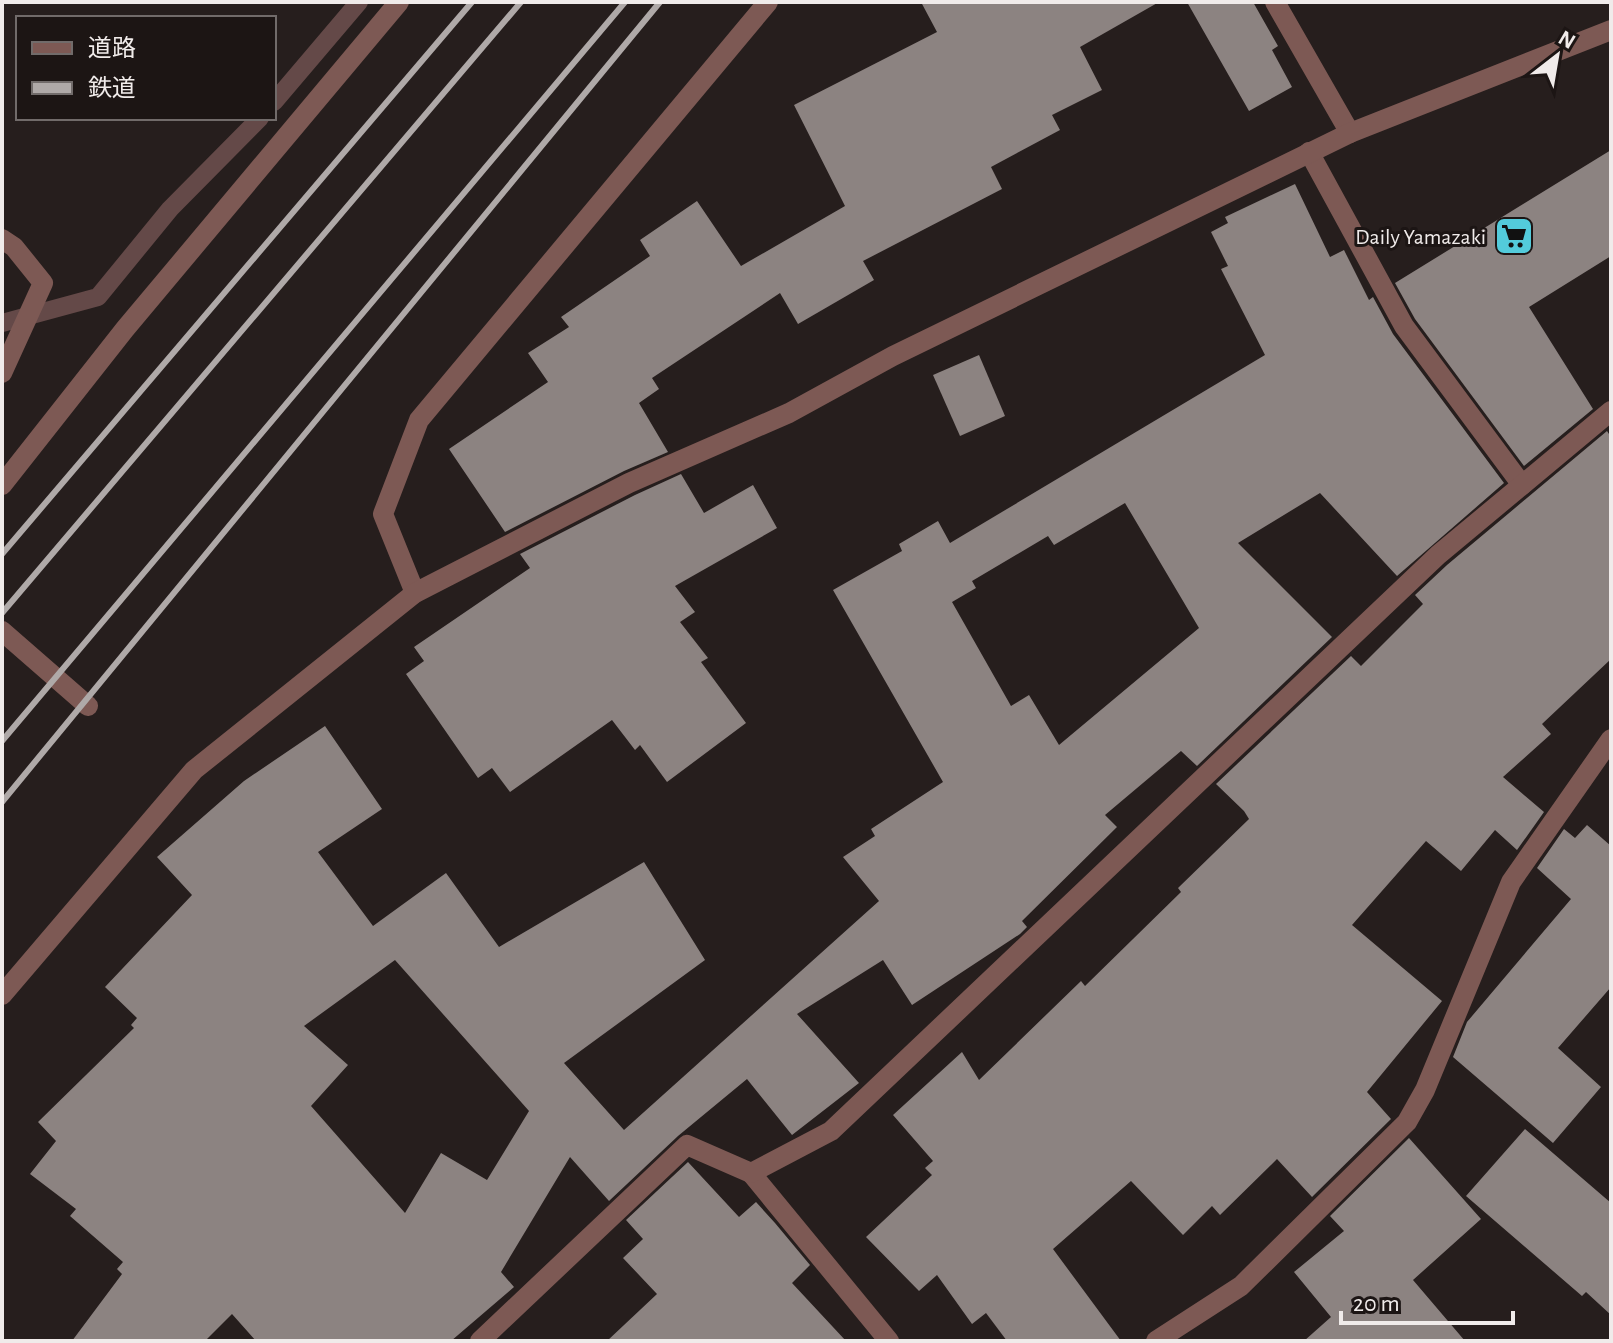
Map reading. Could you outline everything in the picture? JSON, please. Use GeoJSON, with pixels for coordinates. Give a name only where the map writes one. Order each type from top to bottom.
{"type":"FeatureCollection","features":[{"type":"Feature","properties":{"kind":"street"},"geometry":{"type":"LineString","coordinates":[[2,485],[125,329],[399,2]]}},
{"type":"Feature","properties":{"kind":"street"},"geometry":{"type":"LineString","coordinates":[[415,593],[383,514],[419,420],[768,2]]}},
{"type":"Feature","properties":{"kind":"street"},"geometry":{"type":"LineString","coordinates":[[1275,2],[1350,133]]}},
{"type":"Feature","properties":{"kind":"street"},"geometry":{"type":"LineString","coordinates":[[2,995],[194,770],[415,593],[629,483],[789,413],[893,356],[1309,152],[1611,30]]}},
{"type":"Feature","properties":{"kind":"street"},"geometry":{"type":"LineString","coordinates":[[1309,152],[1404,326],[1522,485]]}},
{"type":"Feature","properties":{"kind":"street"},"geometry":{"type":"LineString","coordinates":[[2,239],[14,247],[43,283],[2,373]]}},
{"type":"Feature","properties":{"kind":"street"},"geometry":{"type":"LineString","coordinates":[[751,1173],[831,1131],[1426,566],[1611,411]]}},
{"type":"Feature","properties":{"kind":"street"},"geometry":{"type":"LineString","coordinates":[[2,631],[88,706]]}},
{"type":"Feature","properties":{"kind":"street"},"geometry":{"type":"LineString","coordinates":[[1156,1341],[1241,1286],[1407,1122],[1425,1090],[1511,882],[1611,739]]}},
{"type":"Feature","properties":{"kind":"street"},"geometry":{"type":"LineString","coordinates":[[480,1341],[687,1145],[751,1173],[889,1341]]}},
{"type":"Feature","properties":{"kind":"building"},"geometry":{"type":"Polygon","coordinates":[[[921,2],[1159,2],[1080,47],[1102,90],[1052,115],[1060,130],[991,167],[1002,189],[863,261],[874,280],[798,324],[780,293],[652,378],[659,389],[639,403],[668,452],[505,532],[449,449],[548,382],[528,353],[569,327],[561,317],[650,256],[640,240],[697,201],[741,266],[845,206],[794,105],[937,32],[921,2]]]}},
{"type":"Feature","properties":{"kind":"building"},"geometry":{"type":"Polygon","coordinates":[[[1187,2],[1253,2],[1278,46],[1272,50],[1292,87],[1249,111],[1187,2]]]}},
{"type":"Feature","properties":{"kind":"building"},"geometry":{"type":"Polygon","coordinates":[[[1611,150],[1611,256],[1529,307],[1593,409],[1524,466],[1415,319],[1395,283],[1611,150]]]}},
{"type":"Feature","properties":{"kind":"building"},"geometry":{"type":"Polygon","coordinates":[[[1295,184],[1330,257],[1344,250],[1369,300],[1373,297],[1393,334],[1504,483],[1397,576],[1320,493],[1238,543],[1332,637],[1197,766],[1181,751],[1105,815],[1117,827],[1022,921],[1027,927],[1020,934],[912,1005],[883,960],[797,1014],[859,1083],[792,1135],[747,1079],[678,1136],[609,1201],[570,1157],[501,1272],[514,1287],[451,1341],[256,1341],[232,1314],[205,1341],[72,1341],[122,1274],[117,1269],[123,1262],[70,1216],[76,1209],[30,1174],[56,1141],[38,1122],[134,1028],[131,1025],[137,1018],[105,987],[192,895],[157,857],[244,781],[325,726],[382,809],[318,852],[373,926],[446,873],[499,947],[644,862],[705,960],[564,1063],[624,1130],[879,901],[843,857],[875,836],[871,829],[943,782],[833,590],[902,551],[899,544],[938,521],[950,543],[1265,355],[1221,269],[1228,266],[1211,232],[1228,223],[1225,217],[1295,184]],[[1125,503],[1054,545],[1048,536],[972,581],[976,588],[952,602],[1011,706],[1029,695],[1059,745],[1199,628],[1125,503]],[[395,960],[304,1026],[348,1065],[311,1106],[405,1213],[441,1153],[487,1180],[529,1111],[395,960]]]}},
{"type":"Feature","properties":{"kind":"building"},"geometry":{"type":"Polygon","coordinates":[[[979,355],[1005,416],[960,436],[933,375],[979,355]]]}},
{"type":"Feature","properties":{"kind":"building"},"geometry":{"type":"Polygon","coordinates":[[[1607,431],[1611,437],[1611,659],[1542,724],[1551,734],[1503,777],[1544,812],[1517,850],[1495,830],[1461,871],[1426,841],[1352,925],[1442,1001],[1367,1092],[1391,1119],[1312,1197],[1277,1159],[1220,1215],[1212,1206],[1183,1235],[1131,1181],[1053,1249],[1121,1341],[1007,1341],[986,1313],[972,1324],[937,1275],[919,1291],[866,1237],[932,1175],[925,1168],[933,1161],[893,1115],[962,1052],[979,1080],[1081,981],[1085,986],[1181,892],[1178,888],[1249,819],[1216,784],[1351,656],[1361,666],[1423,604],[1415,595],[1607,431]]]}},
{"type":"Feature","properties":{"kind":"building"},"geometry":{"type":"Polygon","coordinates":[[[681,474],[704,513],[753,485],[777,528],[675,586],[695,612],[680,622],[708,658],[701,662],[746,723],[667,782],[640,745],[635,750],[612,720],[510,792],[492,768],[478,778],[406,674],[424,661],[414,647],[530,568],[520,554],[681,474]]]}},
{"type":"Feature","properties":{"kind":"building"},"geometry":{"type":"Polygon","coordinates":[[[1587,825],[1611,846],[1611,987],[1558,1048],[1601,1087],[1553,1143],[1453,1057],[1467,1022],[1571,899],[1537,868],[1564,829],[1575,838],[1587,825]]]}},
{"type":"Feature","properties":{"kind":"building"},"geometry":{"type":"Polygon","coordinates":[[[1525,1129],[1611,1203],[1611,1315],[1586,1292],[1582,1296],[1466,1196],[1525,1129]]]}},
{"type":"Feature","properties":{"kind":"building"},"geometry":{"type":"Polygon","coordinates":[[[1409,1138],[1481,1219],[1413,1280],[1465,1341],[1304,1341],[1331,1317],[1294,1272],[1344,1231],[1330,1216],[1409,1138]]]}},
{"type":"Feature","properties":{"kind":"building"},"geometry":{"type":"Polygon","coordinates":[[[688,1162],[739,1217],[756,1202],[775,1223],[810,1265],[792,1283],[846,1341],[607,1341],[657,1294],[623,1258],[643,1239],[626,1220],[688,1162]]]}},
{"type":"Feature","properties":{"kind":"waterway"},"geometry":{"type":"LineString","coordinates":[[276,100],[359,2]]}},
{"type":"Feature","properties":{"kind":"waterway"},"geometry":{"type":"LineString","coordinates":[[2,323],[98,297],[170,209],[258,120]]}},
{"type":"Feature","properties":{"kind":"railway"},"geometry":{"type":"LineString","coordinates":[[2,554],[472,2]]}},
{"type":"Feature","properties":{"kind":"railway"},"geometry":{"type":"LineString","coordinates":[[2,613],[521,2]]}},
{"type":"Feature","properties":{"kind":"railway"},"geometry":{"type":"LineString","coordinates":[[2,741],[625,2]]}},
{"type":"Feature","properties":{"kind":"railway"},"geometry":{"type":"LineString","coordinates":[[2,802],[660,2]]}},
{"type":"Feature","properties":{"kind":"place","name":"Daily Yamazaki"},"geometry":{"type":"Point","coordinates":[1514,236]}}]}
